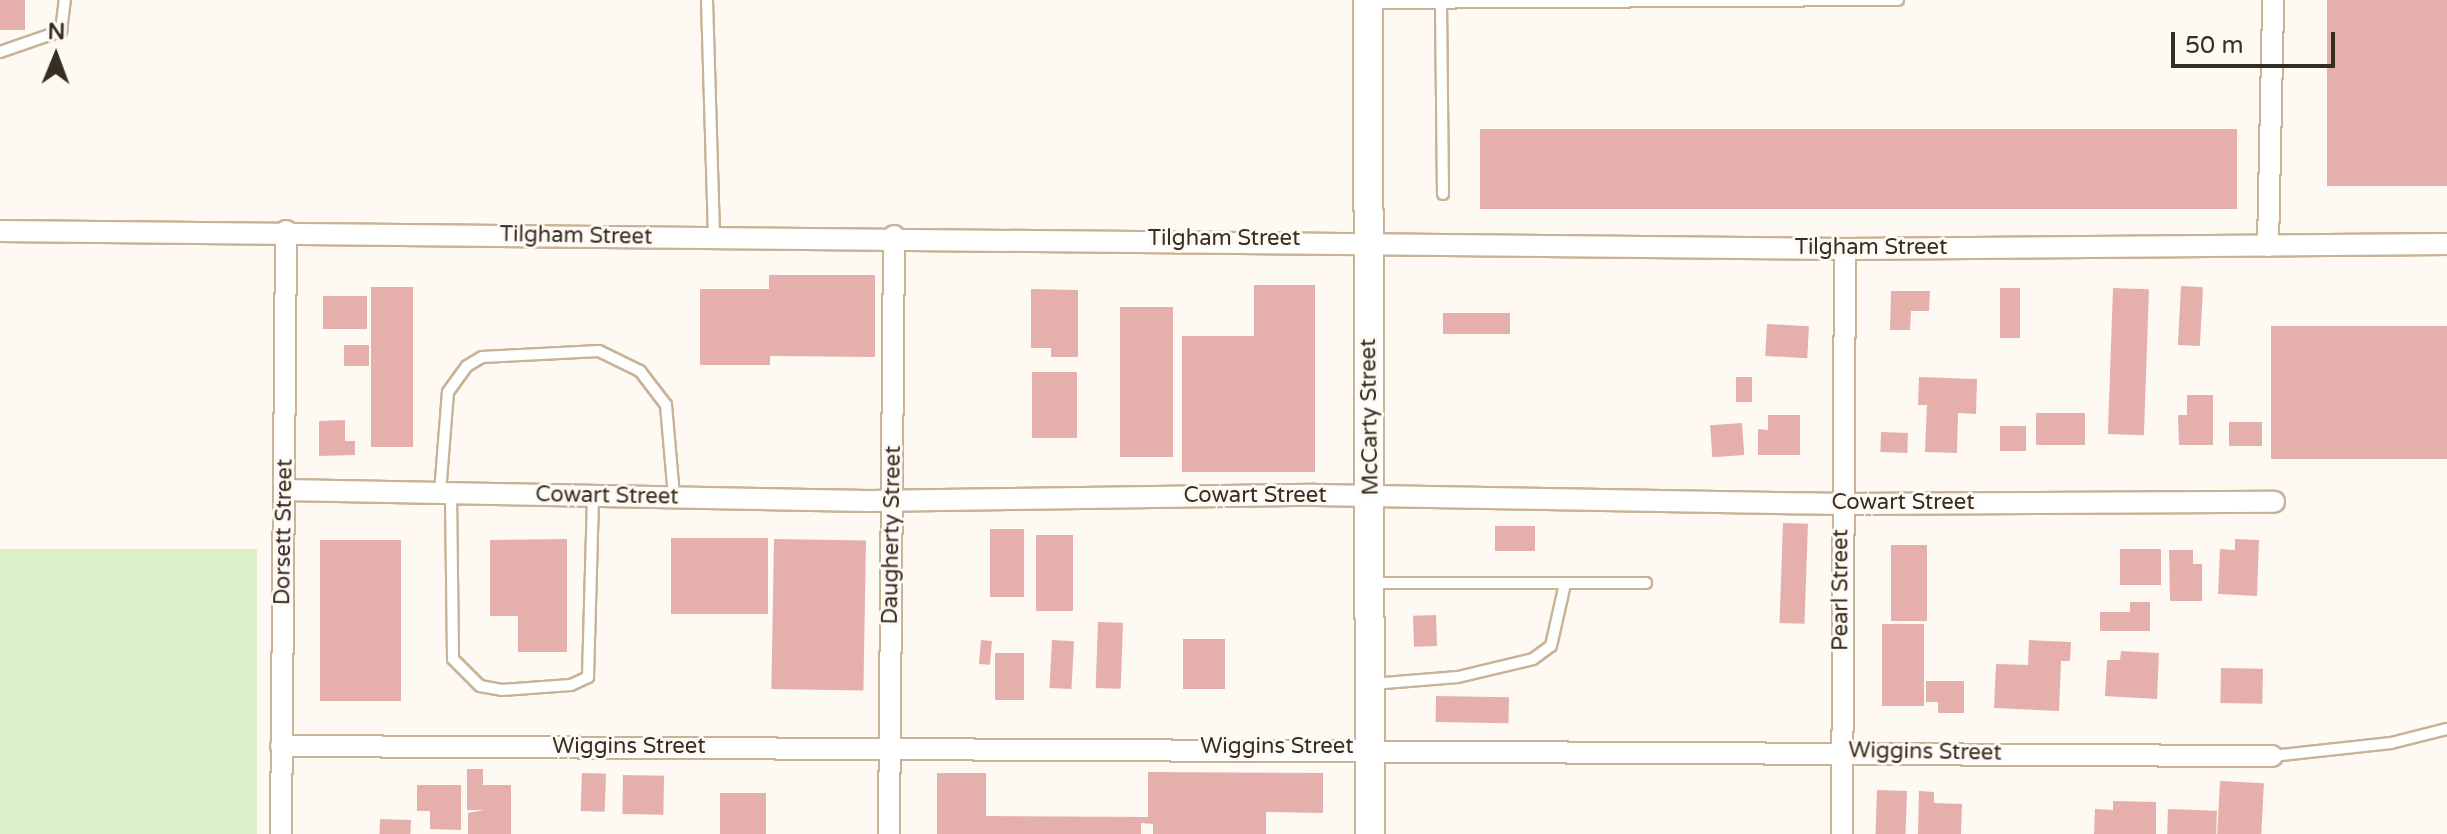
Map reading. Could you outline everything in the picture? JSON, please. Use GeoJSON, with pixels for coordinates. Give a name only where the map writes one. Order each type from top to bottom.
{"type":"FeatureCollection","features":[{"type":"Feature","properties":{"kind":"main road","name":"McCarty Street"},"geometry":{"type":"LineString","coordinates":[[1368,1],[1372,496],[1370,834]]}},
{"type":"Feature","properties":{"kind":"street"},"geometry":{"type":"LineString","coordinates":[[2268,246],[2273,0]]}},
{"type":"Feature","properties":{"kind":"street","name":"Tilgham Street"},"geometry":{"type":"LineString","coordinates":[[0,231],[1368,240],[1845,249],[2447,244]]}},
{"type":"Feature","properties":{"kind":"street","name":"Dorsett Street"},"geometry":{"type":"LineString","coordinates":[[281,834],[286,231]]}},
{"type":"Feature","properties":{"kind":"street","name":"Daugherty Street"},"geometry":{"type":"LineString","coordinates":[[889,834],[894,236]]}},
{"type":"Feature","properties":{"kind":"street","name":"Pearl Street"},"geometry":{"type":"LineString","coordinates":[[1842,834],[1841,504],[1845,249]]}},
{"type":"Feature","properties":{"kind":"street","name":"Cowart Street"},"geometry":{"type":"LineString","coordinates":[[284,490],[893,501],[1372,496],[1841,504],[2274,502]]}},
{"type":"Feature","properties":{"kind":"street","name":"Wiggins Street"},"geometry":{"type":"LineString","coordinates":[[281,746],[1369,747],[2272,756]]}},
{"type":"Feature","properties":{"kind":"lane"},"geometry":{"type":"LineString","coordinates":[[0,52],[61,31],[65,0]]}},
{"type":"Feature","properties":{"kind":"lane"},"geometry":{"type":"LineString","coordinates":[[707,0],[714,237]]}},
{"type":"Feature","properties":{"kind":"lane"},"geometry":{"type":"LineString","coordinates":[[1368,1],[1898,0]]}},
{"type":"Feature","properties":{"kind":"lane"},"geometry":{"type":"LineString","coordinates":[[1441,3],[1443,194]]}},
{"type":"Feature","properties":{"kind":"lane"},"geometry":{"type":"LineString","coordinates":[[593,496],[588,677],[571,685],[502,690],[480,686],[453,659],[445,493],[448,392],[467,366],[482,357],[599,351],[640,371],[666,405],[674,497]]}},
{"type":"Feature","properties":{"kind":"lane"},"geometry":{"type":"LineString","coordinates":[[1371,583],[1646,583]]}},
{"type":"Feature","properties":{"kind":"lane"},"geometry":{"type":"LineString","coordinates":[[1370,684],[1458,677],[1533,659],[1551,646],[1565,584]]}},
{"type":"Feature","properties":{"kind":"lane"},"geometry":{"type":"LineString","coordinates":[[2272,756],[2391,743],[2447,729]]}},
{"type":"Feature","properties":{"kind":"green space"},"geometry":{"type":"Polygon","coordinates":[[[0,549],[257,549],[257,834],[0,834],[0,549]]]}},
{"type":"Feature","properties":{"kind":"building"},"geometry":{"type":"Polygon","coordinates":[[[0,0],[25,0],[25,30],[0,30],[0,0]]]}},
{"type":"Feature","properties":{"kind":"building"},"geometry":{"type":"Polygon","coordinates":[[[2327,0],[2447,0],[2447,186],[2327,186],[2327,0]]]}},
{"type":"Feature","properties":{"kind":"building"},"geometry":{"type":"Polygon","coordinates":[[[1480,129],[2237,129],[2237,209],[1480,209],[1480,129]]]}},
{"type":"Feature","properties":{"kind":"building"},"geometry":{"type":"Polygon","coordinates":[[[769,275],[875,275],[875,357],[770,356],[770,365],[700,365],[700,289],[769,289],[769,275]]]}},
{"type":"Feature","properties":{"kind":"building"},"geometry":{"type":"Polygon","coordinates":[[[1254,285],[1315,285],[1315,472],[1182,472],[1182,336],[1254,336],[1254,285]]]}},
{"type":"Feature","properties":{"kind":"building"},"geometry":{"type":"Polygon","coordinates":[[[2181,286],[2203,287],[2200,346],[2178,345],[2181,286]]]}},
{"type":"Feature","properties":{"kind":"building"},"geometry":{"type":"Polygon","coordinates":[[[371,287],[413,287],[413,447],[371,447],[371,287]]]}},
{"type":"Feature","properties":{"kind":"building"},"geometry":{"type":"Polygon","coordinates":[[[2000,288],[2020,288],[2020,338],[2000,338],[2000,288]]]}},
{"type":"Feature","properties":{"kind":"building"},"geometry":{"type":"Polygon","coordinates":[[[2113,288],[2149,289],[2144,435],[2108,434],[2113,288]]]}},
{"type":"Feature","properties":{"kind":"building"},"geometry":{"type":"Polygon","coordinates":[[[1031,289],[1078,290],[1078,357],[1051,357],[1051,348],[1031,348],[1031,289]]]}},
{"type":"Feature","properties":{"kind":"building"},"geometry":{"type":"Polygon","coordinates":[[[1891,291],[1930,291],[1929,311],[1911,311],[1910,330],[1890,330],[1891,291]]]}},
{"type":"Feature","properties":{"kind":"building"},"geometry":{"type":"Polygon","coordinates":[[[323,296],[367,296],[367,329],[323,329],[323,296]]]}},
{"type":"Feature","properties":{"kind":"building"},"geometry":{"type":"Polygon","coordinates":[[[1120,307],[1173,307],[1173,457],[1120,457],[1120,307]]]}},
{"type":"Feature","properties":{"kind":"building"},"geometry":{"type":"Polygon","coordinates":[[[1443,313],[1510,313],[1510,334],[1443,334],[1443,313]]]}},
{"type":"Feature","properties":{"kind":"building"},"geometry":{"type":"Polygon","coordinates":[[[1767,324],[1809,326],[1807,358],[1765,356],[1767,324]]]}},
{"type":"Feature","properties":{"kind":"building"},"geometry":{"type":"Polygon","coordinates":[[[2271,326],[2447,326],[2447,459],[2271,459],[2271,326]]]}},
{"type":"Feature","properties":{"kind":"building"},"geometry":{"type":"Polygon","coordinates":[[[344,345],[369,345],[369,366],[344,366],[344,345]]]}},
{"type":"Feature","properties":{"kind":"building"},"geometry":{"type":"Polygon","coordinates":[[[1032,372],[1077,372],[1077,438],[1032,438],[1032,372]]]}},
{"type":"Feature","properties":{"kind":"building"},"geometry":{"type":"Polygon","coordinates":[[[1736,377],[1752,377],[1752,402],[1736,402],[1736,377]]]}},
{"type":"Feature","properties":{"kind":"building"},"geometry":{"type":"Polygon","coordinates":[[[1919,377],[1977,379],[1976,414],[1958,413],[1957,453],[1925,452],[1927,405],[1918,405],[1919,377]]]}},
{"type":"Feature","properties":{"kind":"building"},"geometry":{"type":"Polygon","coordinates":[[[2187,395],[2213,395],[2213,445],[2179,445],[2178,415],[2187,415],[2187,395]]]}},
{"type":"Feature","properties":{"kind":"building"},"geometry":{"type":"Polygon","coordinates":[[[2036,413],[2085,413],[2085,445],[2036,445],[2036,413]]]}},
{"type":"Feature","properties":{"kind":"building"},"geometry":{"type":"Polygon","coordinates":[[[1768,415],[1800,415],[1800,455],[1758,455],[1758,429],[1768,430],[1768,415]]]}},
{"type":"Feature","properties":{"kind":"building"},"geometry":{"type":"Polygon","coordinates":[[[345,420],[345,441],[355,441],[355,455],[319,456],[319,421],[345,420]]]}},
{"type":"Feature","properties":{"kind":"building"},"geometry":{"type":"Polygon","coordinates":[[[2229,422],[2262,422],[2262,446],[2229,446],[2229,422]]]}},
{"type":"Feature","properties":{"kind":"building"},"geometry":{"type":"Polygon","coordinates":[[[1742,423],[1744,455],[1712,457],[1710,425],[1742,423]]]}},
{"type":"Feature","properties":{"kind":"building"},"geometry":{"type":"Polygon","coordinates":[[[2000,426],[2026,426],[2026,451],[2000,451],[2000,426]]]}},
{"type":"Feature","properties":{"kind":"building"},"geometry":{"type":"Polygon","coordinates":[[[1881,432],[1908,433],[1907,453],[1880,452],[1881,432]]]}},
{"type":"Feature","properties":{"kind":"building"},"geometry":{"type":"Polygon","coordinates":[[[1783,523],[1808,524],[1804,624],[1780,623],[1783,523]]]}},
{"type":"Feature","properties":{"kind":"building"},"geometry":{"type":"Polygon","coordinates":[[[1495,526],[1535,526],[1535,551],[1495,551],[1495,526]]]}},
{"type":"Feature","properties":{"kind":"building"},"geometry":{"type":"Polygon","coordinates":[[[990,529],[1024,529],[1024,597],[990,597],[990,529]]]}},
{"type":"Feature","properties":{"kind":"building"},"geometry":{"type":"Polygon","coordinates":[[[1036,535],[1073,535],[1073,611],[1036,611],[1036,535]]]}},
{"type":"Feature","properties":{"kind":"building"},"geometry":{"type":"Polygon","coordinates":[[[671,538],[768,538],[768,614],[671,614],[671,538]]]}},
{"type":"Feature","properties":{"kind":"building"},"geometry":{"type":"Polygon","coordinates":[[[567,539],[567,652],[518,652],[518,616],[490,616],[490,540],[567,539]]]}},
{"type":"Feature","properties":{"kind":"building"},"geometry":{"type":"Polygon","coordinates":[[[774,539],[866,541],[863,691],[771,689],[774,539]]]}},
{"type":"Feature","properties":{"kind":"building"},"geometry":{"type":"Polygon","coordinates":[[[2235,539],[2259,540],[2257,596],[2218,594],[2220,549],[2235,550],[2235,539]]]}},
{"type":"Feature","properties":{"kind":"building"},"geometry":{"type":"Polygon","coordinates":[[[320,540],[401,540],[401,701],[320,701],[320,540]]]}},
{"type":"Feature","properties":{"kind":"building"},"geometry":{"type":"Polygon","coordinates":[[[1891,545],[1927,545],[1927,621],[1891,621],[1891,545]]]}},
{"type":"Feature","properties":{"kind":"building"},"geometry":{"type":"Polygon","coordinates":[[[2120,549],[2161,549],[2161,585],[2120,585],[2120,549]]]}},
{"type":"Feature","properties":{"kind":"building"},"geometry":{"type":"Polygon","coordinates":[[[2169,550],[2193,550],[2193,564],[2202,564],[2202,601],[2170,601],[2169,550]]]}},
{"type":"Feature","properties":{"kind":"building"},"geometry":{"type":"Polygon","coordinates":[[[2130,602],[2150,602],[2150,631],[2100,631],[2100,612],[2130,612],[2130,602]]]}},
{"type":"Feature","properties":{"kind":"building"},"geometry":{"type":"Polygon","coordinates":[[[1436,615],[1437,646],[1414,647],[1413,616],[1436,615]]]}},
{"type":"Feature","properties":{"kind":"building"},"geometry":{"type":"Polygon","coordinates":[[[1098,622],[1123,623],[1121,689],[1096,688],[1098,622]]]}},
{"type":"Feature","properties":{"kind":"building"},"geometry":{"type":"Polygon","coordinates":[[[1882,624],[1924,624],[1924,706],[1882,706],[1882,624]]]}},
{"type":"Feature","properties":{"kind":"building"},"geometry":{"type":"Polygon","coordinates":[[[1183,639],[1225,639],[1225,689],[1183,689],[1183,639]]]}},
{"type":"Feature","properties":{"kind":"building"},"geometry":{"type":"Polygon","coordinates":[[[981,640],[992,641],[990,665],[979,664],[981,640]]]}},
{"type":"Feature","properties":{"kind":"building"},"geometry":{"type":"Polygon","coordinates":[[[1052,640],[1074,641],[1071,689],[1049,688],[1052,640]]]}},
{"type":"Feature","properties":{"kind":"building"},"geometry":{"type":"Polygon","coordinates":[[[2029,640],[2071,642],[2070,661],[2061,661],[2059,711],[1994,708],[1996,664],[2028,665],[2029,640]]]}},
{"type":"Feature","properties":{"kind":"building"},"geometry":{"type":"Polygon","coordinates":[[[2121,651],[2159,653],[2157,699],[2105,696],[2107,660],[2120,660],[2121,651]]]}},
{"type":"Feature","properties":{"kind":"building"},"geometry":{"type":"Polygon","coordinates":[[[995,653],[1024,653],[1024,700],[995,700],[995,653]]]}},
{"type":"Feature","properties":{"kind":"building"},"geometry":{"type":"Polygon","coordinates":[[[2221,668],[2263,669],[2262,704],[2220,703],[2221,668]]]}},
{"type":"Feature","properties":{"kind":"building"},"geometry":{"type":"Polygon","coordinates":[[[1926,681],[1964,681],[1964,713],[1938,713],[1938,702],[1926,702],[1926,681]]]}},
{"type":"Feature","properties":{"kind":"building"},"geometry":{"type":"Polygon","coordinates":[[[1436,696],[1509,697],[1509,723],[1436,722],[1436,696]]]}},
{"type":"Feature","properties":{"kind":"building"},"geometry":{"type":"Polygon","coordinates":[[[467,769],[483,769],[483,785],[511,785],[511,834],[468,834],[468,813],[484,810],[467,810],[467,769]]]}},
{"type":"Feature","properties":{"kind":"building"},"geometry":{"type":"Polygon","coordinates":[[[1148,772],[1323,773],[1323,813],[1266,812],[1266,834],[1153,834],[1153,824],[1141,823],[1141,834],[937,834],[937,773],[986,773],[986,816],[1148,817],[1148,772]]]}},
{"type":"Feature","properties":{"kind":"building"},"geometry":{"type":"Polygon","coordinates":[[[582,773],[606,774],[605,812],[581,811],[582,773]]]}},
{"type":"Feature","properties":{"kind":"building"},"geometry":{"type":"Polygon","coordinates":[[[623,775],[664,776],[663,815],[622,814],[623,775]]]}},
{"type":"Feature","properties":{"kind":"building"},"geometry":{"type":"Polygon","coordinates":[[[2220,781],[2264,783],[2261,834],[2217,834],[2220,781]]]}},
{"type":"Feature","properties":{"kind":"building"},"geometry":{"type":"Polygon","coordinates":[[[417,785],[461,785],[461,830],[430,829],[430,811],[417,811],[417,785]]]}},
{"type":"Feature","properties":{"kind":"building"},"geometry":{"type":"Polygon","coordinates":[[[1877,790],[1907,791],[1905,834],[1875,834],[1877,790]]]}},
{"type":"Feature","properties":{"kind":"building"},"geometry":{"type":"Polygon","coordinates":[[[1919,791],[1934,792],[1934,803],[1962,804],[1961,834],[1918,834],[1919,791]]]}},
{"type":"Feature","properties":{"kind":"building"},"geometry":{"type":"Polygon","coordinates":[[[720,793],[766,793],[766,834],[720,834],[720,793]]]}},
{"type":"Feature","properties":{"kind":"building"},"geometry":{"type":"Polygon","coordinates":[[[2113,801],[2156,802],[2156,834],[2094,834],[2095,809],[2113,810],[2113,801]]]}},
{"type":"Feature","properties":{"kind":"building"},"geometry":{"type":"Polygon","coordinates":[[[2168,809],[2217,811],[2216,834],[2167,834],[2168,809]]]}},
{"type":"Feature","properties":{"kind":"building"},"geometry":{"type":"Polygon","coordinates":[[[380,819],[411,820],[410,834],[379,834],[380,819]]]}}]}
